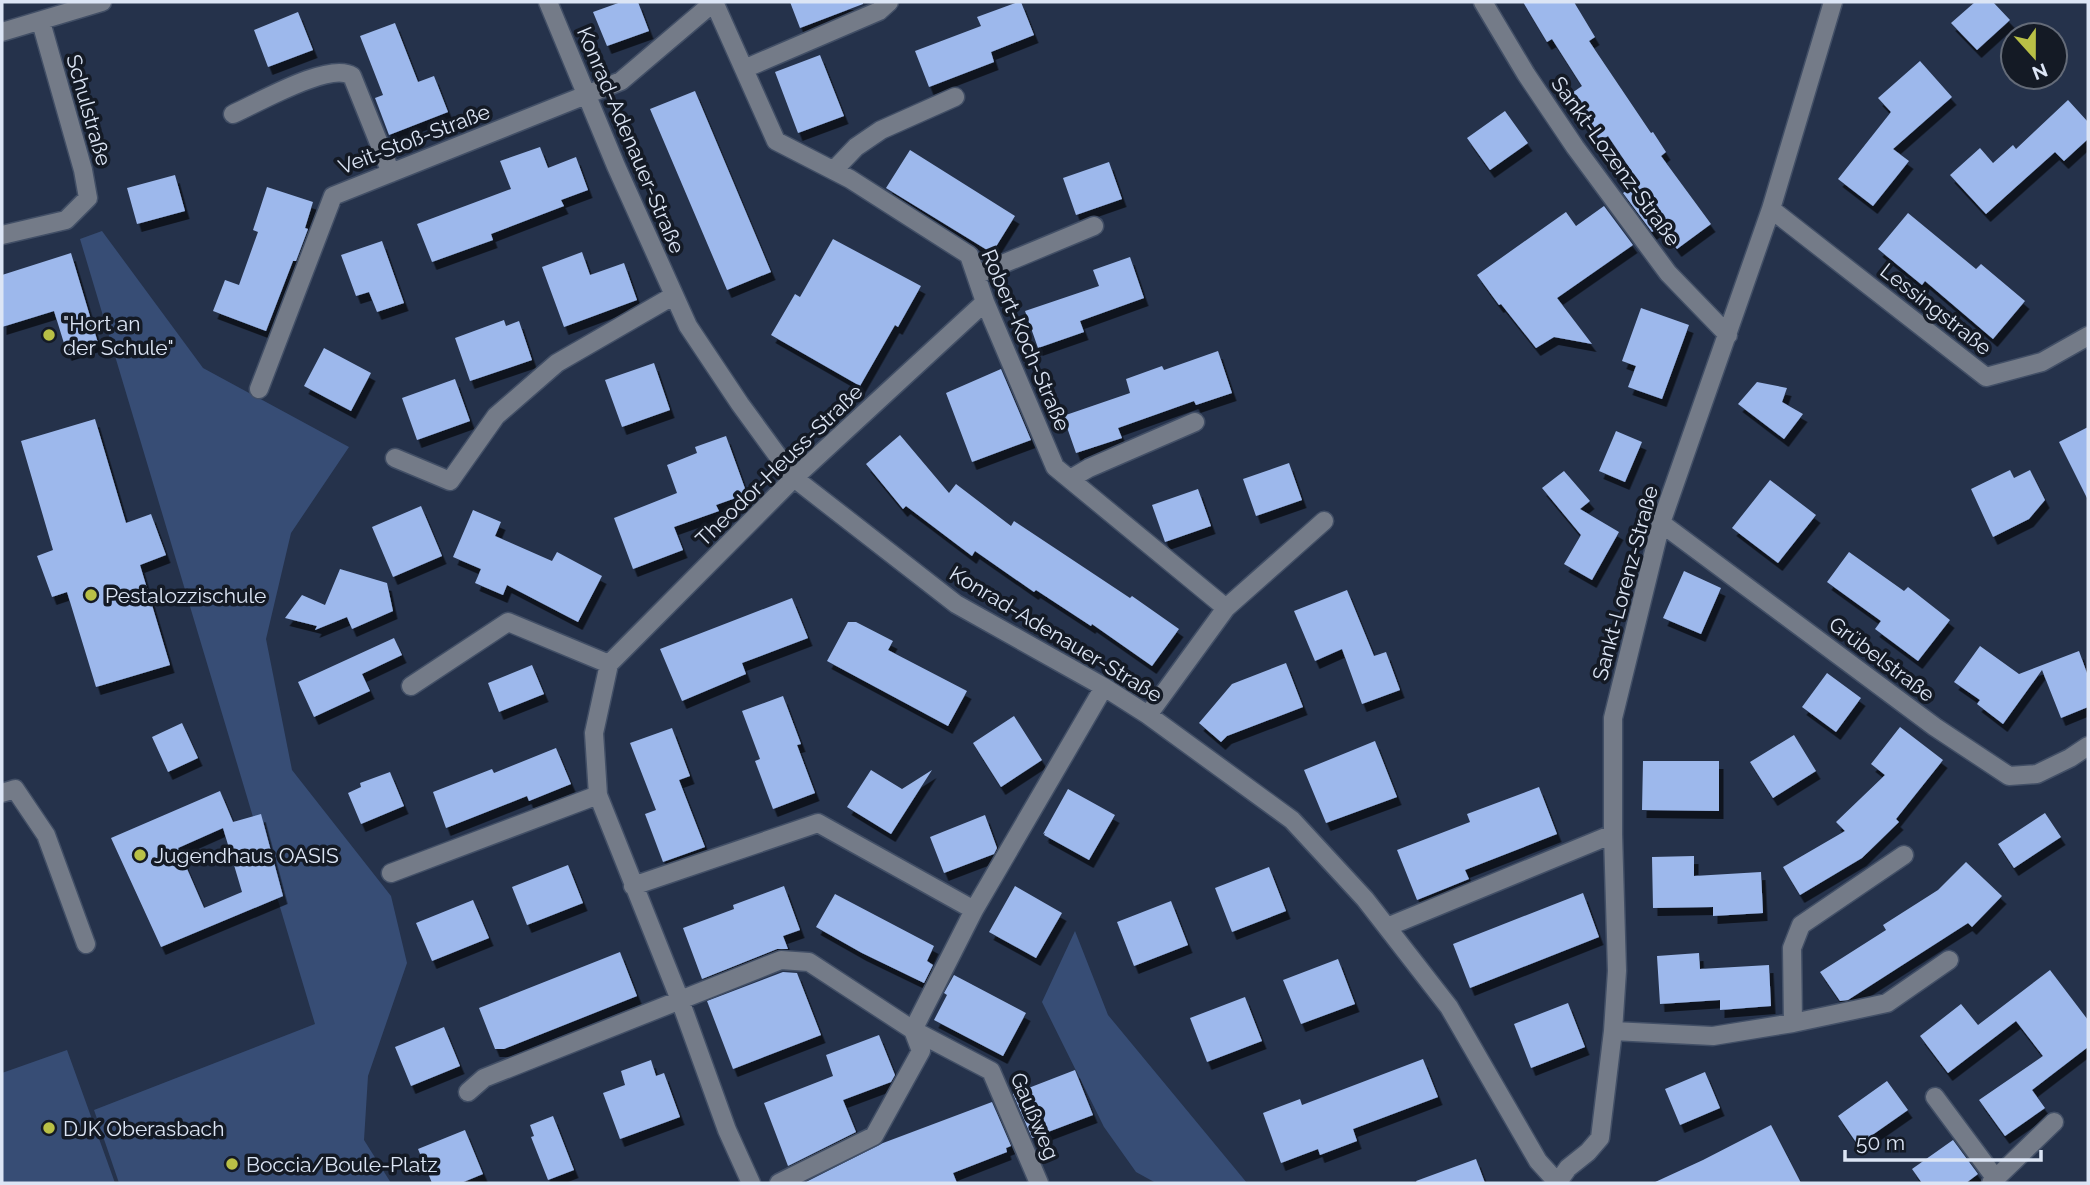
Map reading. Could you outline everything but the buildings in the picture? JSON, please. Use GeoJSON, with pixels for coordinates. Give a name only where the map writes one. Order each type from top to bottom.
{"type":"FeatureCollection","features":[{"type":"Feature","properties":{"kind":"street"},"geometry":{"type":"LineString","coordinates":[[2,32],[102,2]]}},
{"type":"Feature","properties":{"kind":"street","name":"Konrad-Adenauer-Straße"},"geometry":{"type":"LineString","coordinates":[[548,2],[616,166],[688,326],[794,478],[956,604],[1104,687],[1148,715],[1292,820],[1365,899],[1449,1007],[1538,1161],[1558,1182]]}},
{"type":"Feature","properties":{"kind":"street","name":"Veit-Stoß-Straße"},"geometry":{"type":"LineString","coordinates":[[259,389],[333,196],[621,81],[714,2]]}},
{"type":"Feature","properties":{"kind":"street","name":"Robert-Koch-Straße"},"geometry":{"type":"LineString","coordinates":[[714,2],[776,141],[834,170],[969,255],[985,302],[1055,467],[1226,608]]}},
{"type":"Feature","properties":{"kind":"street"},"geometry":{"type":"LineString","coordinates":[[744,69],[856,22],[879,11],[889,2]]}},
{"type":"Feature","properties":{"kind":"street","name":"Sankt-Lozenz-Straße"},"geometry":{"type":"LineString","coordinates":[[1483,2],[1526,74],[1575,147],[1668,273],[1728,335]]}},
{"type":"Feature","properties":{"kind":"street","name":"Sankt-Lorenz-Straße"},"geometry":{"type":"LineString","coordinates":[[1558,1182],[1568,1168],[1600,1138],[1614,1031],[1617,971],[1613,718],[1661,523],[1770,209],[1829,6]]}},
{"type":"Feature","properties":{"kind":"street","name":"Schulstraße"},"geometry":{"type":"LineString","coordinates":[[2,235],[66,220],[88,198],[83,170],[41,22]]}},
{"type":"Feature","properties":{"kind":"street"},"geometry":{"type":"LineString","coordinates":[[233,114],[322,73],[346,72],[352,76],[391,173]]}},
{"type":"Feature","properties":{"kind":"street"},"geometry":{"type":"LineString","coordinates":[[834,170],[856,147],[881,130],[955,97]]}},
{"type":"Feature","properties":{"kind":"street","name":"Lessingstraße"},"geometry":{"type":"LineString","coordinates":[[1770,209],[1986,377],[2042,362],[2088,336]]}},
{"type":"Feature","properties":{"kind":"street"},"geometry":{"type":"LineString","coordinates":[[976,275],[1094,226]]}},
{"type":"Feature","properties":{"kind":"street"},"geometry":{"type":"LineString","coordinates":[[395,458],[450,481],[496,416],[557,363],[673,296]]}},
{"type":"Feature","properties":{"kind":"street","name":"Theodor-Heuss-Straße"},"geometry":{"type":"LineString","coordinates":[[609,664],[794,478],[985,302]]}},
{"type":"Feature","properties":{"kind":"street"},"geometry":{"type":"LineString","coordinates":[[1070,479],[1089,468],[1195,422]]}},
{"type":"Feature","properties":{"kind":"street"},"geometry":{"type":"LineString","coordinates":[[1148,715],[1226,608],[1324,521]]}},
{"type":"Feature","properties":{"kind":"street","name":"Grübelstraße"},"geometry":{"type":"LineString","coordinates":[[1661,523],[1935,727],[2009,776],[2037,774],[2088,746]]}},
{"type":"Feature","properties":{"kind":"street"},"geometry":{"type":"LineString","coordinates":[[411,686],[508,622],[609,664],[594,733],[598,795],[680,1000],[727,1130],[751,1183]]}},
{"type":"Feature","properties":{"kind":"street"},"geometry":{"type":"LineString","coordinates":[[779,1183],[874,1136],[921,1051],[914,1030],[974,910],[1104,687]]}},
{"type":"Feature","properties":{"kind":"street"},"geometry":{"type":"LineString","coordinates":[[2,793],[15,789],[47,835],[86,944]]}},
{"type":"Feature","properties":{"kind":"street"},"geometry":{"type":"LineString","coordinates":[[391,873],[598,795]]}},
{"type":"Feature","properties":{"kind":"street"},"geometry":{"type":"LineString","coordinates":[[633,886],[818,823],[974,910]]}},
{"type":"Feature","properties":{"kind":"street"},"geometry":{"type":"LineString","coordinates":[[1388,927],[1613,834]]}},
{"type":"Feature","properties":{"kind":"street"},"geometry":{"type":"LineString","coordinates":[[1793,1023],[1793,948],[1801,925],[1904,855]]}},
{"type":"Feature","properties":{"kind":"street","name":"Gaußweg"},"geometry":{"type":"LineString","coordinates":[[680,1000],[781,960],[809,962],[914,1030],[991,1071],[1039,1183]]}},
{"type":"Feature","properties":{"kind":"street"},"geometry":{"type":"LineString","coordinates":[[1614,1031],[1713,1036],[1793,1023],[1887,1003],[1949,960]]}},
{"type":"Feature","properties":{"kind":"street"},"geometry":{"type":"LineString","coordinates":[[468,1092],[484,1079],[680,1000]]}},
{"type":"Feature","properties":{"kind":"street"},"geometry":{"type":"LineString","coordinates":[[1935,1097],[1993,1181],[2054,1122]]}},
{"type":"Feature","properties":{"kind":"shaded area"},"geometry":{"type":"Polygon","coordinates":[[[102,231],[203,368],[349,447],[291,533],[266,639],[292,770],[391,896],[407,963],[368,1076],[364,1140],[391,1183],[119,1183],[94,1110],[315,1024],[80,239],[102,231]]]}},
{"type":"Feature","properties":{"kind":"shaded area"},"geometry":{"type":"Polygon","coordinates":[[[1075,931],[1108,1015],[1247,1183],[1156,1183],[1136,1172],[1104,1127],[1042,1002],[1075,931]]]}},
{"type":"Feature","properties":{"kind":"shaded area","name":"DJK Oberasbach"},"geometry":{"type":"Polygon","coordinates":[[[67,1050],[115,1183],[2,1183],[2,1073],[67,1050]]]}},
{"type":"Feature","properties":{"kind":"place","name":"\"Hort an der Schule\""},"geometry":{"type":"Point","coordinates":[49,335]}},
{"type":"Feature","properties":{"kind":"place","name":"Pestalozzischule"},"geometry":{"type":"Point","coordinates":[91,595]}},
{"type":"Feature","properties":{"kind":"place","name":"Jugendhaus OASIS"},"geometry":{"type":"Point","coordinates":[140,855]}},
{"type":"Feature","properties":{"kind":"place","name":"DJK Oberasbach"},"geometry":{"type":"Point","coordinates":[49,1128]}},
{"type":"Feature","properties":{"kind":"place","name":"Boccia/Boule-Platz"},"geometry":{"type":"Point","coordinates":[232,1164]}}]}
